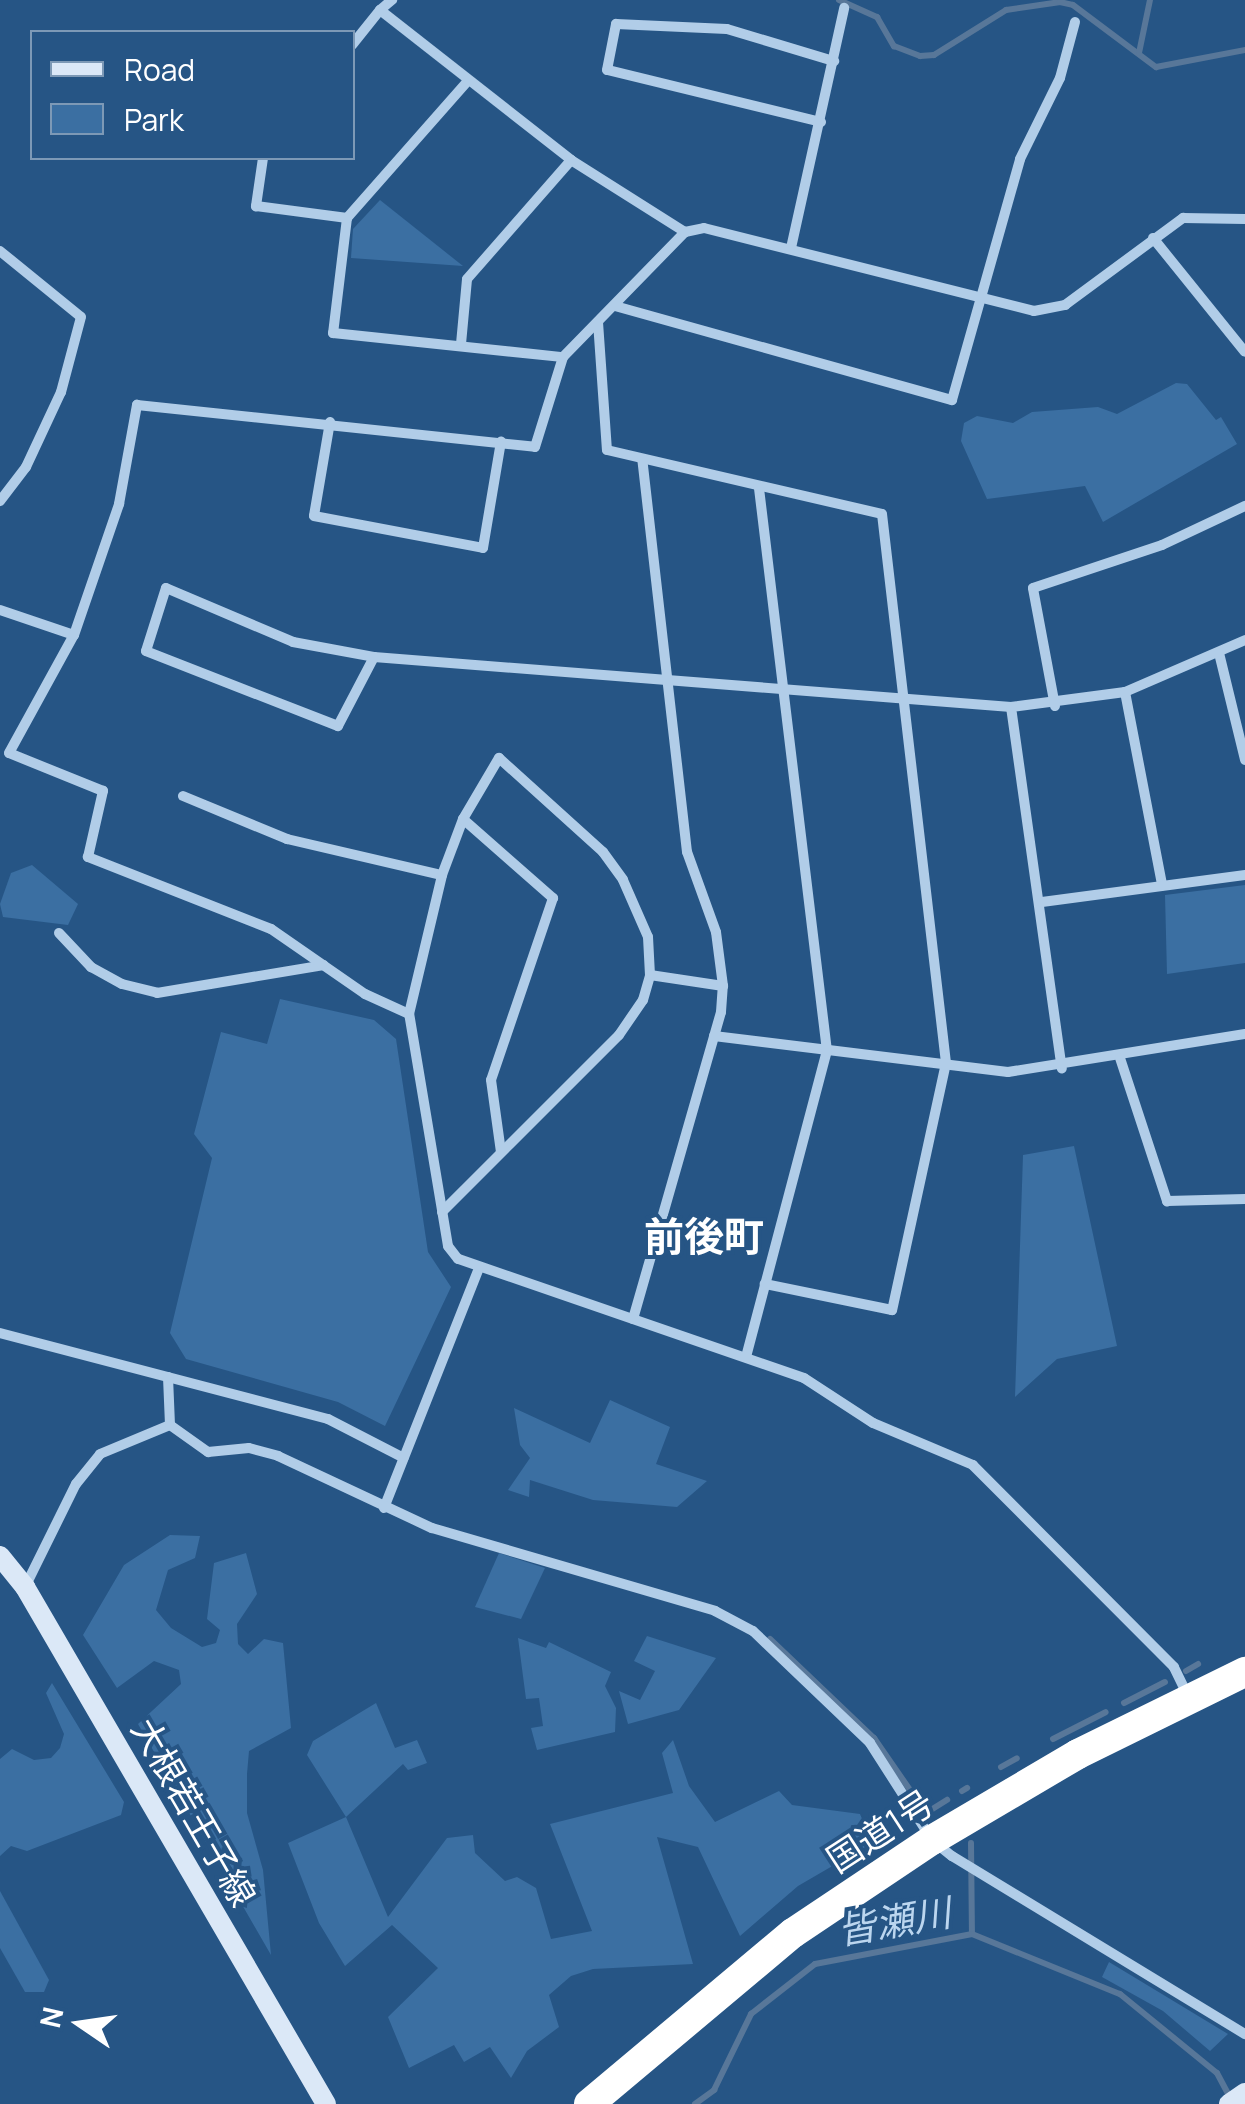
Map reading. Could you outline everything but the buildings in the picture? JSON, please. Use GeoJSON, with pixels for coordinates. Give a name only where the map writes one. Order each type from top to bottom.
{"type":"FeatureCollection","features":[{"type":"Feature","properties":{"kind":"highway","name":"国道1号"},"geometry":{"type":"LineString","coordinates":[[589,2104],[793,1933],[942,1848],[1078,1754],[1245,1672]]}},
{"type":"Feature","properties":{"kind":"street"},"geometry":{"type":"LineString","coordinates":[[355,41],[392,0]]}},
{"type":"Feature","properties":{"kind":"street"},"geometry":{"type":"LineString","coordinates":[[790,248],[844,8]]}},
{"type":"Feature","properties":{"kind":"street"},"geometry":{"type":"LineString","coordinates":[[380,10],[466,83],[571,160],[685,232]]}},
{"type":"Feature","properties":{"kind":"street"},"geometry":{"type":"LineString","coordinates":[[615,306],[952,400],[1020,159],[1060,78],[1076,22]]}},
{"type":"Feature","properties":{"kind":"street"},"geometry":{"type":"LineString","coordinates":[[820,122],[607,70],[616,24],[728,29],[834,60]]}},
{"type":"Feature","properties":{"kind":"street"},"geometry":{"type":"LineString","coordinates":[[466,83],[347,218],[333,333],[563,357]]}},
{"type":"Feature","properties":{"kind":"street"},"geometry":{"type":"LineString","coordinates":[[264,160],[256,206],[347,218]]}},
{"type":"Feature","properties":{"kind":"street"},"geometry":{"type":"LineString","coordinates":[[461,344],[467,279],[571,160]]}},
{"type":"Feature","properties":{"kind":"street"},"geometry":{"type":"LineString","coordinates":[[408,1014],[271,929],[88,858],[103,791],[9,753],[74,635],[119,504],[136,406],[330,422],[535,446],[563,357],[685,232],[704,228],[1034,311],[1065,305],[1183,218],[1245,220]]}},
{"type":"Feature","properties":{"kind":"street"},"geometry":{"type":"LineString","coordinates":[[1153,238],[1245,352]]}},
{"type":"Feature","properties":{"kind":"street"},"geometry":{"type":"LineString","coordinates":[[0,250],[80,318],[61,392],[26,467],[0,501]]}},
{"type":"Feature","properties":{"kind":"street"},"geometry":{"type":"LineString","coordinates":[[598,322],[608,450],[882,514],[908,698],[946,1063],[892,1310],[765,1284]]}},
{"type":"Feature","properties":{"kind":"street"},"geometry":{"type":"LineString","coordinates":[[330,422],[314,516],[484,548],[501,442]]}},
{"type":"Feature","properties":{"kind":"street"},"geometry":{"type":"LineString","coordinates":[[633,1320],[714,1036],[722,986],[716,932],[687,852],[642,460]]}},
{"type":"Feature","properties":{"kind":"street"},"geometry":{"type":"LineString","coordinates":[[746,1357],[827,1051],[759,488]]}},
{"type":"Feature","properties":{"kind":"street"},"geometry":{"type":"LineString","coordinates":[[1056,706],[1033,588],[1162,544],[1245,506]]}},
{"type":"Feature","properties":{"kind":"street"},"geometry":{"type":"LineString","coordinates":[[374,657],[338,726],[146,651],[166,588],[292,642],[374,657],[666,676],[1012,707],[1056,706],[1125,692],[1245,640]]}},
{"type":"Feature","properties":{"kind":"street"},"geometry":{"type":"LineString","coordinates":[[0,610],[74,635]]}},
{"type":"Feature","properties":{"kind":"street"},"geometry":{"type":"LineString","coordinates":[[1219,653],[1245,760]]}},
{"type":"Feature","properties":{"kind":"street"},"geometry":{"type":"LineString","coordinates":[[1125,692],[1162,886]]}},
{"type":"Feature","properties":{"kind":"street"},"geometry":{"type":"LineString","coordinates":[[1012,707],[1062,1068]]}},
{"type":"Feature","properties":{"kind":"street"},"geometry":{"type":"LineString","coordinates":[[442,1212],[618,1035],[643,1000],[650,976],[648,937],[623,880],[603,852],[499,758],[463,819],[442,874],[408,1014],[442,1212],[448,1246],[478,1270],[804,1378],[872,1423],[973,1465],[1174,1667],[1190,1700]]}},
{"type":"Feature","properties":{"kind":"street"},"geometry":{"type":"LineString","coordinates":[[182,796],[287,839],[442,874]]}},
{"type":"Feature","properties":{"kind":"street"},"geometry":{"type":"LineString","coordinates":[[463,819],[553,898],[490,1080],[501,1152]]}},
{"type":"Feature","properties":{"kind":"street"},"geometry":{"type":"LineString","coordinates":[[1042,902],[1245,875]]}},
{"type":"Feature","properties":{"kind":"street"},"geometry":{"type":"LineString","coordinates":[[59,932],[91,967],[122,984],[157,993],[324,965]]}},
{"type":"Feature","properties":{"kind":"street"},"geometry":{"type":"LineString","coordinates":[[650,976],[722,986]]}},
{"type":"Feature","properties":{"kind":"street"},"geometry":{"type":"LineString","coordinates":[[714,1036],[1008,1072],[1062,1068],[1245,1034]]}},
{"type":"Feature","properties":{"kind":"street"},"geometry":{"type":"LineString","coordinates":[[1120,1058],[1167,1201],[1245,1199]]}},
{"type":"Feature","properties":{"kind":"street"},"geometry":{"type":"LineString","coordinates":[[384,1508],[478,1270]]}},
{"type":"Feature","properties":{"kind":"street"},"geometry":{"type":"LineString","coordinates":[[0,1333],[328,1419],[404,1458]]}},
{"type":"Feature","properties":{"kind":"street"},"geometry":{"type":"LineString","coordinates":[[168,1377],[170,1425]]}},
{"type":"Feature","properties":{"kind":"street"},"geometry":{"type":"LineString","coordinates":[[170,1425],[208,1452],[249,1448],[278,1456],[432,1528],[715,1611],[753,1630],[870,1744],[942,1848],[1245,2034]]}},
{"type":"Feature","properties":{"kind":"street"},"geometry":{"type":"LineString","coordinates":[[25,1586],[76,1484],[100,1454],[170,1425]]}},
{"type":"Feature","properties":{"kind":"street","name":"大根若王子線"},"geometry":{"type":"LineString","coordinates":[[0,1556],[25,1586],[326,2104]]}},
{"type":"Feature","properties":{"kind":"street"},"geometry":{"type":"LineString","coordinates":[[1229,2104],[1245,2093]]}},
{"type":"Feature","properties":{"kind":"green space"},"geometry":{"type":"Polygon","coordinates":[[[380,200],[463,266],[351,258],[353,229],[380,200]]]}},
{"type":"Feature","properties":{"kind":"green space"},"geometry":{"type":"Polygon","coordinates":[[[1176,383],[1187,384],[1216,420],[1221,417],[1237,444],[1103,522],[1085,486],[987,499],[961,441],[964,423],[977,416],[1013,423],[1032,412],[1098,407],[1117,414],[1176,383]]]}},
{"type":"Feature","properties":{"kind":"green space"},"geometry":{"type":"Polygon","coordinates":[[[32,865],[78,904],[68,925],[3,917],[0,904],[11,873],[32,865]]]}},
{"type":"Feature","properties":{"kind":"green space"},"geometry":{"type":"Polygon","coordinates":[[[1245,885],[1245,963],[1167,974],[1165,895],[1245,885]]]}},
{"type":"Feature","properties":{"kind":"green space"},"geometry":{"type":"Polygon","coordinates":[[[280,999],[374,1020],[396,1039],[428,1252],[451,1287],[385,1426],[338,1402],[186,1359],[170,1333],[212,1158],[194,1134],[221,1032],[267,1044],[280,999]]]}},
{"type":"Feature","properties":{"kind":"green space"},"geometry":{"type":"Polygon","coordinates":[[[1074,1146],[1117,1346],[1057,1359],[1015,1397],[1023,1155],[1074,1146]]]}},
{"type":"Feature","properties":{"kind":"green space"},"geometry":{"type":"Polygon","coordinates":[[[610,1400],[670,1427],[656,1464],[707,1481],[677,1507],[593,1500],[530,1480],[529,1497],[508,1490],[530,1458],[520,1445],[514,1408],[590,1443],[610,1400]]]}},
{"type":"Feature","properties":{"kind":"green space"},"geometry":{"type":"Polygon","coordinates":[[[170,1535],[200,1536],[195,1558],[168,1570],[156,1610],[171,1628],[202,1647],[216,1643],[220,1630],[207,1619],[214,1563],[246,1553],[257,1594],[237,1624],[238,1644],[248,1654],[264,1639],[283,1643],[291,1728],[249,1751],[247,1774],[247,1813],[263,1870],[271,1955],[138,1724],[181,1684],[179,1670],[154,1661],[117,1688],[83,1635],[124,1565],[170,1535]]]}},
{"type":"Feature","properties":{"kind":"green space"},"geometry":{"type":"Polygon","coordinates":[[[499,1553],[545,1568],[521,1619],[475,1607],[499,1553]]]}},
{"type":"Feature","properties":{"kind":"green space"},"geometry":{"type":"Polygon","coordinates":[[[647,1636],[716,1658],[679,1710],[628,1724],[619,1691],[640,1700],[655,1671],[634,1661],[647,1636]]]}},
{"type":"Feature","properties":{"kind":"green space"},"geometry":{"type":"Polygon","coordinates":[[[518,1638],[546,1648],[549,1642],[611,1672],[605,1686],[616,1708],[615,1732],[537,1750],[531,1728],[543,1726],[539,1698],[526,1699],[518,1638]]]}},
{"type":"Feature","properties":{"kind":"green space"},"geometry":{"type":"Polygon","coordinates":[[[52,1683],[124,1802],[121,1815],[27,1851],[11,1846],[0,1856],[0,1759],[12,1749],[34,1760],[51,1758],[60,1748],[64,1734],[46,1693],[52,1683]]]}},
{"type":"Feature","properties":{"kind":"green space"},"geometry":{"type":"Polygon","coordinates":[[[376,1703],[395,1748],[417,1740],[427,1763],[408,1770],[403,1764],[346,1817],[307,1755],[313,1741],[376,1703]]]}},
{"type":"Feature","properties":{"kind":"green space"},"geometry":{"type":"Polygon","coordinates":[[[673,1740],[689,1786],[715,1822],[779,1791],[792,1805],[860,1814],[872,1843],[798,1886],[740,1936],[698,1847],[657,1837],[693,1964],[593,1969],[571,1976],[549,1995],[559,2027],[527,2051],[511,2078],[490,2047],[464,2062],[454,2045],[409,2068],[388,2017],[438,1968],[392,1925],[345,1966],[319,1923],[288,1843],[346,1817],[388,1917],[447,1838],[473,1835],[475,1853],[505,1881],[517,1877],[536,1888],[551,1939],[592,1931],[550,1824],[673,1793],[662,1753],[673,1740]]]}},
{"type":"Feature","properties":{"kind":"green space"},"geometry":{"type":"Polygon","coordinates":[[[0,1891],[49,1980],[44,1992],[25,1992],[0,1948],[0,1891]]]}},
{"type":"Feature","properties":{"kind":"green space"},"geometry":{"type":"Polygon","coordinates":[[[1109,1962],[1228,2034],[1210,2051],[1163,2011],[1102,1977],[1109,1962]]]}},
{"type":"Feature","properties":{"kind":"waterway"},"geometry":{"type":"LineString","coordinates":[[839,0],[877,17],[894,46],[920,56],[934,55],[1006,10],[1060,2],[1073,5],[1156,67],[1245,50]]}},
{"type":"Feature","properties":{"kind":"waterway"},"geometry":{"type":"LineString","coordinates":[[1139,53],[1150,0]]}},
{"type":"Feature","properties":{"kind":"waterway"},"geometry":{"type":"LineString","coordinates":[[770,1639],[874,1738],[926,1813],[947,1800]]}},
{"type":"Feature","properties":{"kind":"waterway"},"geometry":{"type":"LineString","coordinates":[[1186,1671],[1198,1664]]}},
{"type":"Feature","properties":{"kind":"waterway"},"geometry":{"type":"LineString","coordinates":[[1124,1703],[1165,1682]]}},
{"type":"Feature","properties":{"kind":"waterway"},"geometry":{"type":"LineString","coordinates":[[1053,1739],[1106,1712]]}},
{"type":"Feature","properties":{"kind":"waterway"},"geometry":{"type":"LineString","coordinates":[[1001,1767],[1017,1758]]}},
{"type":"Feature","properties":{"kind":"waterway"},"geometry":{"type":"LineString","coordinates":[[962,1791],[967,1788]]}},
{"type":"Feature","properties":{"kind":"waterway"},"geometry":{"type":"LineString","coordinates":[[971,1843],[972,1934]]}},
{"type":"Feature","properties":{"kind":"waterway","name":"皆瀬川"},"geometry":{"type":"LineString","coordinates":[[695,2104],[714,2090],[751,2014],[815,1964],[972,1934],[1120,1994],[1217,2073],[1231,2099]]}},
{"type":"Feature","properties":{"kind":"district","name":"前後町"},"geometry":{"type":"Point","coordinates":[704,1236]}}]}
